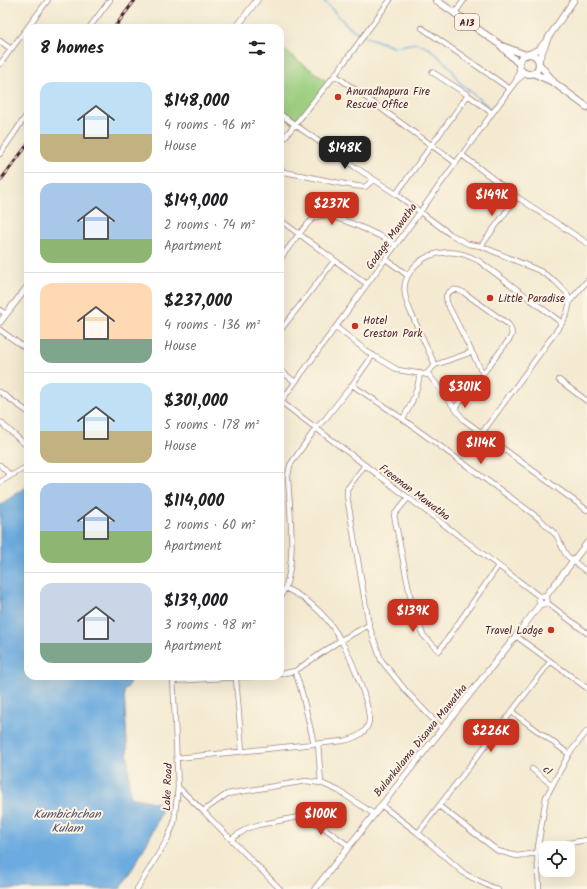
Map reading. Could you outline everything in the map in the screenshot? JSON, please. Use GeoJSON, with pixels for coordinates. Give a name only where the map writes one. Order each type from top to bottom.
{"type":"FeatureCollection","features":[{"type":"Feature","properties":{"kind":"highway","name":"A13"},"geometry":{"type":"LineString","coordinates":[[436,0],[499,44],[520,66]]}},
{"type":"Feature","properties":{"kind":"highway","name":"A13"},"geometry":{"type":"LineString","coordinates":[[499,44],[527,55]]}},
{"type":"Feature","properties":{"kind":"highway"},"geometry":{"type":"LineString","coordinates":[[554,82],[535,56],[527,55],[521,58],[520,66],[526,73],[533,73],[554,82],[587,107]]}},
{"type":"Feature","properties":{"kind":"highway"},"geometry":{"type":"LineString","coordinates":[[533,73],[538,70],[539,62]]}},
{"type":"Feature","properties":{"kind":"main road"},"geometry":{"type":"LineString","coordinates":[[239,24],[257,0]]}},
{"type":"Feature","properties":{"kind":"main road"},"geometry":{"type":"LineString","coordinates":[[527,55],[539,49],[574,0]]}},
{"type":"Feature","properties":{"kind":"main road"},"geometry":{"type":"LineString","coordinates":[[539,62],[548,38]]}},
{"type":"Feature","properties":{"kind":"main road"},"geometry":{"type":"LineString","coordinates":[[0,322],[24,292]]}},
{"type":"Feature","properties":{"kind":"main road","name":"Bulankulama Disawa Mawatha"},"geometry":{"type":"LineString","coordinates":[[315,889],[516,636],[572,560],[587,543]]}},
{"type":"Feature","properties":{"kind":"street"},"geometry":{"type":"LineString","coordinates":[[30,24],[48,0]]}},
{"type":"Feature","properties":{"kind":"street"},"geometry":{"type":"LineString","coordinates":[[92,24],[110,0]]}},
{"type":"Feature","properties":{"kind":"street"},"geometry":{"type":"LineString","coordinates":[[284,138],[335,76],[390,0]]}},
{"type":"Feature","properties":{"kind":"street"},"geometry":{"type":"LineString","coordinates":[[455,13],[464,0]]}},
{"type":"Feature","properties":{"kind":"street"},"geometry":{"type":"LineString","coordinates":[[422,28],[510,89]]}},
{"type":"Feature","properties":{"kind":"street"},"geometry":{"type":"LineString","coordinates":[[0,64],[24,32]]}},
{"type":"Feature","properties":{"kind":"street"},"geometry":{"type":"LineString","coordinates":[[0,41],[11,49]]}},
{"type":"Feature","properties":{"kind":"street","name":"Godage Mawatha"},"geometry":{"type":"LineString","coordinates":[[516,81],[520,66]]}},
{"type":"Feature","properties":{"kind":"street"},"geometry":{"type":"LineString","coordinates":[[432,72],[468,95],[492,114]]}},
{"type":"Feature","properties":{"kind":"street","name":"Godage Mawatha"},"geometry":{"type":"LineString","coordinates":[[284,397],[510,89],[516,81],[526,73]]}},
{"type":"Feature","properties":{"kind":"street"},"geometry":{"type":"LineString","coordinates":[[335,76],[456,163]]}},
{"type":"Feature","properties":{"kind":"street"},"geometry":{"type":"LineString","coordinates":[[396,194],[468,95]]}},
{"type":"Feature","properties":{"kind":"street"},"geometry":{"type":"LineString","coordinates":[[284,117],[373,180],[396,194],[450,234],[468,244],[481,246],[540,271],[555,281],[566,292],[570,301]]}},
{"type":"Feature","properties":{"kind":"street"},"geometry":{"type":"LineString","coordinates":[[0,154],[24,119]]}},
{"type":"Feature","properties":{"kind":"street"},"geometry":{"type":"LineString","coordinates":[[462,155],[517,196],[587,244]]}},
{"type":"Feature","properties":{"kind":"street"},"geometry":{"type":"LineString","coordinates":[[284,174],[301,175],[344,185],[365,187],[373,180]]}},
{"type":"Feature","properties":{"kind":"street"},"geometry":{"type":"LineString","coordinates":[[481,246],[517,196]]}},
{"type":"Feature","properties":{"kind":"street"},"geometry":{"type":"LineString","coordinates":[[284,254],[315,217],[321,216],[333,218],[360,227],[379,235],[396,245]]}},
{"type":"Feature","properties":{"kind":"street"},"geometry":{"type":"LineString","coordinates":[[284,223],[367,284]]}},
{"type":"Feature","properties":{"kind":"street"},"geometry":{"type":"LineString","coordinates":[[435,365],[406,300],[404,288],[407,275],[414,266],[434,254],[451,252],[470,256],[479,261],[562,323]]}},
{"type":"Feature","properties":{"kind":"street"},"geometry":{"type":"LineString","coordinates":[[386,259],[407,275]]}},
{"type":"Feature","properties":{"kind":"street"},"geometry":{"type":"LineString","coordinates":[[284,326],[334,261]]}},
{"type":"Feature","properties":{"kind":"street"},"geometry":{"type":"LineString","coordinates":[[482,433],[562,323],[567,314],[570,301],[587,281]]}},
{"type":"Feature","properties":{"kind":"street"},"geometry":{"type":"LineString","coordinates":[[455,408],[483,374],[511,337],[511,329],[508,324],[463,292],[452,290],[447,294],[446,300],[483,374]]}},
{"type":"Feature","properties":{"kind":"street"},"geometry":{"type":"LineString","coordinates":[[0,310],[6,314]]}},
{"type":"Feature","properties":{"kind":"street"},"geometry":{"type":"LineString","coordinates":[[336,327],[372,355],[398,370],[426,374],[431,377],[464,420],[587,510]]}},
{"type":"Feature","properties":{"kind":"street"},"geometry":{"type":"LineString","coordinates":[[0,330],[24,347]]}},
{"type":"Feature","properties":{"kind":"street"},"geometry":{"type":"LineString","coordinates":[[426,374],[435,365],[472,352]]}},
{"type":"Feature","properties":{"kind":"street"},"geometry":{"type":"LineString","coordinates":[[284,591],[290,569],[292,549],[288,476],[290,465],[316,428],[326,418],[352,385],[372,355]]}},
{"type":"Feature","properties":{"kind":"street"},"geometry":{"type":"LineString","coordinates":[[284,373],[295,382]]}},
{"type":"Feature","properties":{"kind":"street"},"geometry":{"type":"LineString","coordinates":[[403,418],[412,406],[419,384],[420,373]]}},
{"type":"Feature","properties":{"kind":"street"},"geometry":{"type":"LineString","coordinates":[[559,380],[587,401]]}},
{"type":"Feature","properties":{"kind":"street"},"geometry":{"type":"LineString","coordinates":[[352,385],[403,418],[540,519],[557,536],[564,551],[572,560],[587,572]]}},
{"type":"Feature","properties":{"kind":"street"},"geometry":{"type":"LineString","coordinates":[[0,392],[24,409]]}},
{"type":"Feature","properties":{"kind":"street","name":"Freeman Mawatha"},"geometry":{"type":"LineString","coordinates":[[284,405],[587,633]]}},
{"type":"Feature","properties":{"kind":"street"},"geometry":{"type":"LineString","coordinates":[[0,422],[24,443]]}},
{"type":"Feature","properties":{"kind":"street"},"geometry":{"type":"LineString","coordinates":[[0,465],[10,475]]}},
{"type":"Feature","properties":{"kind":"street"},"geometry":{"type":"LineString","coordinates":[[365,465],[347,489],[347,496],[369,625],[380,660],[442,729]]}},
{"type":"Feature","properties":{"kind":"street"},"geometry":{"type":"LineString","coordinates":[[0,482],[24,468]]}},
{"type":"Feature","properties":{"kind":"street"},"geometry":{"type":"LineString","coordinates":[[408,498],[394,515],[412,604],[423,635],[439,651],[498,566]]}},
{"type":"Feature","properties":{"kind":"street"},"geometry":{"type":"LineString","coordinates":[[177,758],[316,744],[353,738],[362,733],[368,726],[370,718],[368,708],[359,682],[341,640],[321,613],[297,594],[286,588]]}},
{"type":"Feature","properties":{"kind":"street"},"geometry":{"type":"LineString","coordinates":[[284,673],[295,671],[341,640],[369,625]]}},
{"type":"Feature","properties":{"kind":"street"},"geometry":{"type":"LineString","coordinates":[[516,636],[587,688]]}},
{"type":"Feature","properties":{"kind":"street"},"geometry":{"type":"LineString","coordinates":[[418,833],[550,662]]}},
{"type":"Feature","properties":{"kind":"street"},"geometry":{"type":"LineString","coordinates":[[295,671],[316,744],[321,782]]}},
{"type":"Feature","properties":{"kind":"street","name":"Lake Road"},"geometry":{"type":"LineString","coordinates":[[137,889],[167,840],[174,822],[178,787],[173,680]]}},
{"type":"Feature","properties":{"kind":"street"},"geometry":{"type":"LineString","coordinates":[[236,680],[242,751]]}},
{"type":"Feature","properties":{"kind":"street"},"geometry":{"type":"LineString","coordinates":[[512,712],[569,754]]}},
{"type":"Feature","properties":{"kind":"street"},"geometry":{"type":"LineString","coordinates":[[539,889],[537,853],[546,796],[569,754],[587,731]]}},
{"type":"Feature","properties":{"kind":"street","name":"c1"},"geometry":{"type":"LineString","coordinates":[[532,769],[552,785]]}},
{"type":"Feature","properties":{"kind":"street"},"geometry":{"type":"LineString","coordinates":[[203,811],[227,794],[306,781],[321,782],[339,791],[374,814]]}},
{"type":"Feature","properties":{"kind":"street"},"geometry":{"type":"LineString","coordinates":[[178,787],[280,889]]}},
{"type":"Feature","properties":{"kind":"street"},"geometry":{"type":"LineString","coordinates":[[381,806],[418,833],[465,874],[498,889]]}},
{"type":"Feature","properties":{"kind":"street"},"geometry":{"type":"LineString","coordinates":[[439,806],[498,851],[517,856],[537,853]]}},
{"type":"Feature","properties":{"kind":"street"},"geometry":{"type":"LineString","coordinates":[[231,840],[248,828],[298,817],[320,826],[349,846]]}},
{"type":"Feature","properties":{"kind":"street"},"geometry":{"type":"LineString","coordinates":[[575,842],[587,840]]}},
{"type":"Feature","properties":{"kind":"green space"},"geometry":{"type":"Polygon","coordinates":[[[284,50],[329,83],[295,125],[284,117],[284,50]]]}},
{"type":"Feature","properties":{"kind":"water","name":"Kumbichchan Kulam"},"geometry":{"type":"Polygon","coordinates":[[[24,489],[24,680],[129,680],[129,685],[124,691],[130,797],[159,803],[162,809],[149,840],[120,889],[0,889],[0,505],[24,489]]]}},
{"type":"Feature","properties":{"kind":"waterway"},"geometry":{"type":"LineString","coordinates":[[323,0],[348,26],[360,34],[393,47],[416,43],[429,48],[451,68],[458,81],[491,109]]}},
{"type":"Feature","properties":{"kind":"railway"},"geometry":{"type":"LineString","coordinates":[[117,24],[135,0]]}},
{"type":"Feature","properties":{"kind":"railway"},"geometry":{"type":"LineString","coordinates":[[0,181],[24,149]]}},
{"type":"Feature","properties":{"kind":"place","name":"Anuradhapura Fire Rescue Office"},"geometry":{"type":"Point","coordinates":[338,97]}},
{"type":"Feature","properties":{"kind":"place","name":"Little Paradise"},"geometry":{"type":"Point","coordinates":[490,298]}},
{"type":"Feature","properties":{"kind":"place","name":"Hotel Creston Park"},"geometry":{"type":"Point","coordinates":[355,326]}},
{"type":"Feature","properties":{"kind":"place","name":"Travel Lodge"},"geometry":{"type":"Point","coordinates":[551,630]}}]}
